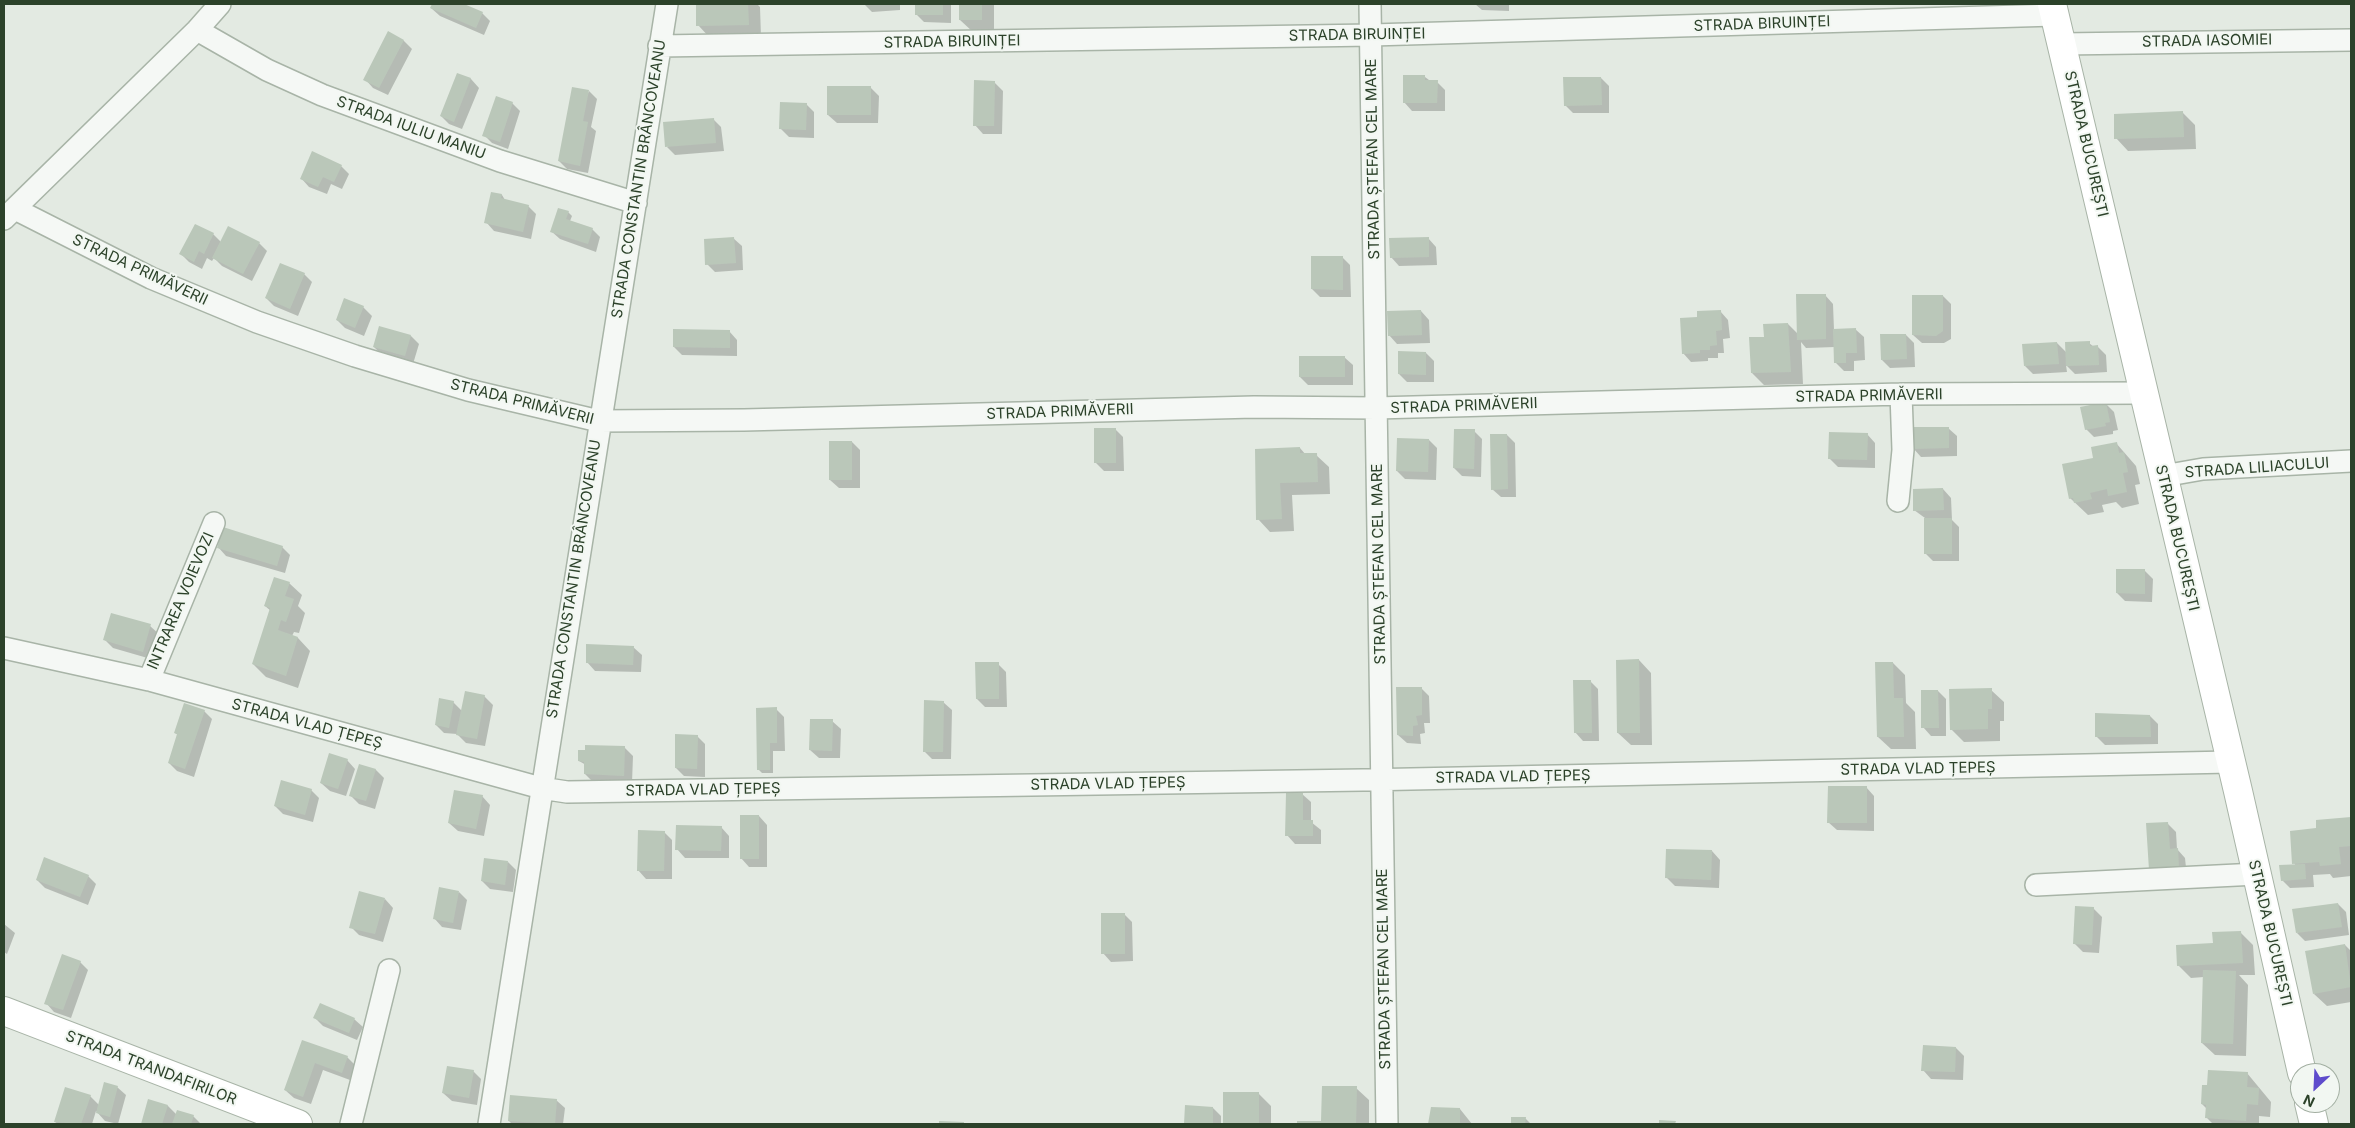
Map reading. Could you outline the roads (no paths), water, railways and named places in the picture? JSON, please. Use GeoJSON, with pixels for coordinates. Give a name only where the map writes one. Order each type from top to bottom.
{"type":"FeatureCollection","features":[{"type":"Feature","properties":{"kind":"main road","name":"STRADA BUCUREȘTI"},"geometry":{"type":"LineString","coordinates":[[2053,9],[2300,1063]]}},
{"type":"Feature","properties":{"kind":"main road","name":"STRADA TRANDAFIRILOR"},"geometry":{"type":"LineString","coordinates":[[4,1011],[298,1124]]}},
{"type":"Feature","properties":{"kind":"street"},"geometry":{"type":"LineString","coordinates":[[10,214],[197,30],[220,4]]}},
{"type":"Feature","properties":{"kind":"street","name":"STRADA CONSTANTIN BRÂNCOVEANU"},"geometry":{"type":"LineString","coordinates":[[489,1124],[599,421],[667,4]]}},
{"type":"Feature","properties":{"kind":"street","name":"STRADA ȘTEFAN CEL MARE"},"geometry":{"type":"LineString","coordinates":[[1370,4],[1372,35],[1387,1124]]}},
{"type":"Feature","properties":{"kind":"street","name":"STRADA BIRUINȚEI"},"geometry":{"type":"LineString","coordinates":[[659,46],[1372,35],[2053,9]]}},
{"type":"Feature","properties":{"kind":"street","name":"STRADA IULIU MANIU"},"geometry":{"type":"LineString","coordinates":[[197,30],[267,70],[322,95],[500,161],[636,203]]}},
{"type":"Feature","properties":{"kind":"street","name":"STRADA IASOMIEI"},"geometry":{"type":"LineString","coordinates":[[2062,44],[2351,40]]}},
{"type":"Feature","properties":{"kind":"street","name":"STRADA PRIMĂVERII"},"geometry":{"type":"LineString","coordinates":[[10,214],[151,278],[257,322],[355,356],[468,390],[599,421],[744,420],[1234,408],[1376,408],[1901,394],[2143,393]]}},
{"type":"Feature","properties":{"kind":"street"},"geometry":{"type":"LineString","coordinates":[[1898,501],[1903,450],[1901,394]]}},
{"type":"Feature","properties":{"kind":"street","name":"STRADA LILIACULUI"},"geometry":{"type":"LineString","coordinates":[[2162,476],[2203,469],[2351,462]]}},
{"type":"Feature","properties":{"kind":"street","name":"INTRAREA VOIEVOZI"},"geometry":{"type":"LineString","coordinates":[[149,680],[214,523]]}},
{"type":"Feature","properties":{"kind":"street","name":"STRADA VLAD ȚEPEȘ"},"geometry":{"type":"LineString","coordinates":[[4,648],[149,680],[541,788],[567,792],[1382,779],[2230,762]]}},
{"type":"Feature","properties":{"kind":"street"},"geometry":{"type":"LineString","coordinates":[[2036,885],[2257,874]]}},
{"type":"Feature","properties":{"kind":"street"},"geometry":{"type":"LineString","coordinates":[[351,1124],[389,970]]}}]}
